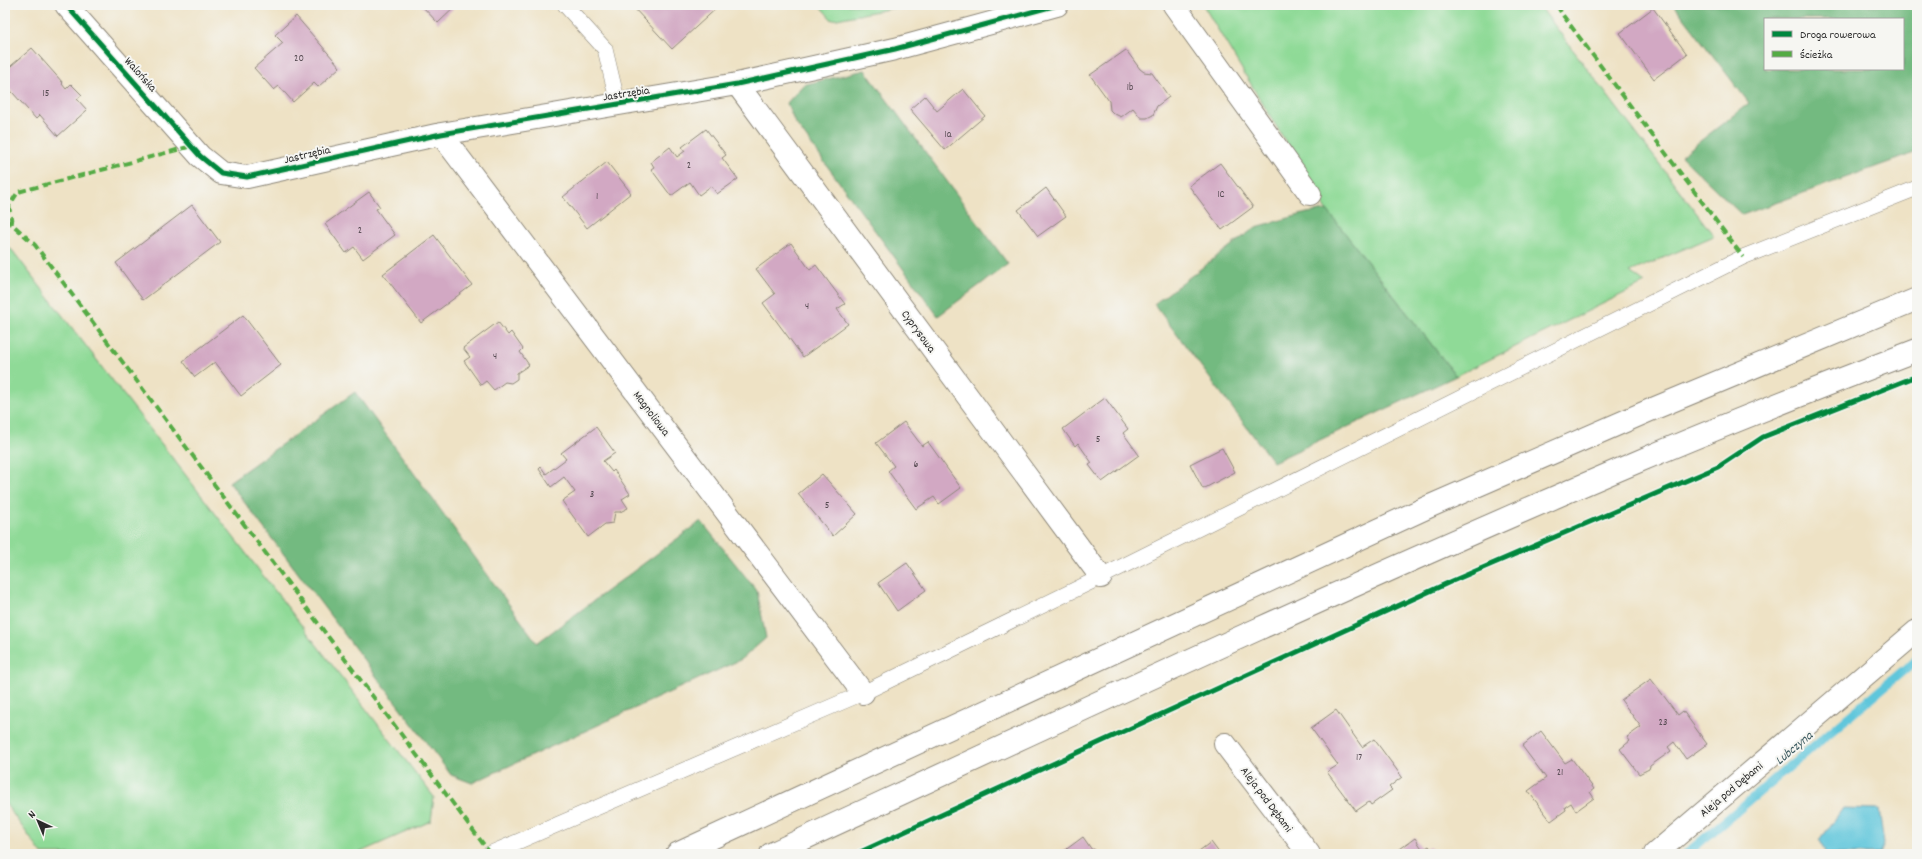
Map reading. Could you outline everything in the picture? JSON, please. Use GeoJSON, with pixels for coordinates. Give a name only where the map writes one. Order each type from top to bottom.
{"type":"FeatureCollection","features":[{"type":"Feature","properties":{"kind":"street","name":"Walońska"},"geometry":{"type":"LineString","coordinates":[[66,5],[200,156]]}},
{"type":"Feature","properties":{"kind":"street","name":"Jastrzębia"},"geometry":{"type":"LineString","coordinates":[[200,156],[221,173],[247,177],[441,134],[737,84],[895,50],[1057,5]]}},
{"type":"Feature","properties":{"kind":"street"},"geometry":{"type":"LineString","coordinates":[[1174,5],[1310,194]]}},
{"type":"Feature","properties":{"kind":"street","name":"Cyprysowa"},"geometry":{"type":"LineString","coordinates":[[737,84],[1101,577]]}},
{"type":"Feature","properties":{"kind":"street","name":"Magnoliowa"},"geometry":{"type":"LineString","coordinates":[[441,134],[863,693]]}},
{"type":"Feature","properties":{"kind":"street"},"geometry":{"type":"LineString","coordinates":[[677,854],[1428,508],[1655,408],[1917,299]]}},
{"type":"Feature","properties":{"kind":"street"},"geometry":{"type":"LineString","coordinates":[[771,854],[1447,544],[1639,461],[1917,350]]}},
{"type":"Feature","properties":{"kind":"street","name":"Aleja pod Dębami"},"geometry":{"type":"LineString","coordinates":[[1655,854],[1917,631]]}},
{"type":"Feature","properties":{"kind":"street","name":"Aleja pod Dębami"},"geometry":{"type":"LineString","coordinates":[[1225,744],[1309,854]]}},
{"type":"Feature","properties":{"kind":"lane"},"geometry":{"type":"LineString","coordinates":[[565,5],[605,49],[618,104]]}},
{"type":"Feature","properties":{"kind":"lane"},"geometry":{"type":"LineString","coordinates":[[489,854],[863,693],[1101,577],[1743,257],[1917,188]]}},
{"type":"Feature","properties":{"kind":"green space"},"geometry":{"type":"Polygon","coordinates":[[[819,5],[908,5],[832,20],[819,5]]]}},
{"type":"Feature","properties":{"kind":"green space"},"geometry":{"type":"Polygon","coordinates":[[[1203,5],[1539,5],[1714,236],[1630,272],[1645,283],[1456,376],[1327,210],[1203,5]]]}},
{"type":"Feature","properties":{"kind":"green space"},"geometry":{"type":"Polygon","coordinates":[[[1674,5],[1917,5],[1917,152],[1742,215],[1681,156],[1749,103],[1674,5]]]}},
{"type":"Feature","properties":{"kind":"green space"},"geometry":{"type":"Polygon","coordinates":[[[865,70],[1008,264],[938,316],[794,121],[787,103],[803,85],[865,70]]]}},
{"type":"Feature","properties":{"kind":"green space"},"geometry":{"type":"Polygon","coordinates":[[[1327,210],[1456,376],[1273,462],[1154,304],[1256,227],[1307,213],[1327,210]]]}},
{"type":"Feature","properties":{"kind":"green space"},"geometry":{"type":"Polygon","coordinates":[[[5,246],[12,250],[434,797],[431,821],[356,854],[42,854],[5,803],[5,246]]]}},
{"type":"Feature","properties":{"kind":"green space"},"geometry":{"type":"Polygon","coordinates":[[[355,392],[537,643],[701,521],[757,591],[766,638],[742,659],[472,783],[451,775],[229,482],[355,392]]]}},
{"type":"Feature","properties":{"kind":"water"},"geometry":{"type":"Polygon","coordinates":[[[1843,808],[1879,809],[1884,844],[1880,854],[1826,854],[1820,840],[1843,808]]]}},
{"type":"Feature","properties":{"kind":"building"},"geometry":{"type":"Polygon","coordinates":[[[421,5],[457,5],[438,23],[421,5]]]}},
{"type":"Feature","properties":{"kind":"building"},"geometry":{"type":"Polygon","coordinates":[[[636,5],[720,5],[672,49],[633,7],[636,5]]]}},
{"type":"Feature","properties":{"kind":"building"},"geometry":{"type":"Polygon","coordinates":[[[1653,8],[1687,54],[1654,79],[1620,33],[1653,8]]]}},
{"type":"Feature","properties":{"kind":"building"},"geometry":{"type":"Polygon","coordinates":[[[296,16],[340,67],[318,87],[314,83],[293,102],[279,86],[274,90],[254,68],[283,43],[275,35],[296,16]]]}},
{"type":"Feature","properties":{"kind":"building"},"geometry":{"type":"Polygon","coordinates":[[[32,48],[63,83],[62,84],[66,89],[71,84],[82,95],[77,99],[87,110],[58,136],[40,115],[36,119],[5,84],[5,71],[32,48]]]}},
{"type":"Feature","properties":{"kind":"building"},"geometry":{"type":"Polygon","coordinates":[[[1126,50],[1140,69],[1144,72],[1152,73],[1169,97],[1157,106],[1153,115],[1147,118],[1141,118],[1133,108],[1121,117],[1113,113],[1110,110],[1109,101],[1090,75],[1126,50]]]}},
{"type":"Feature","properties":{"kind":"building"},"geometry":{"type":"Polygon","coordinates":[[[963,89],[985,116],[945,150],[910,109],[925,96],[937,111],[963,89]]]}},
{"type":"Feature","properties":{"kind":"building"},"geometry":{"type":"Polygon","coordinates":[[[706,129],[726,155],[722,158],[738,179],[717,194],[711,186],[699,195],[690,182],[671,196],[651,169],[654,167],[651,162],[670,147],[677,157],[685,151],[682,147],[706,129]]]}},
{"type":"Feature","properties":{"kind":"building"},"geometry":{"type":"Polygon","coordinates":[[[607,162],[631,193],[587,228],[563,197],[607,162]]]}},
{"type":"Feature","properties":{"kind":"building"},"geometry":{"type":"Polygon","coordinates":[[[1220,163],[1253,207],[1222,230],[1189,186],[1220,163]]]}},
{"type":"Feature","properties":{"kind":"building"},"geometry":{"type":"Polygon","coordinates":[[[1046,188],[1066,216],[1038,236],[1018,210],[1046,188]]]}},
{"type":"Feature","properties":{"kind":"building"},"geometry":{"type":"Polygon","coordinates":[[[369,192],[380,207],[376,209],[395,235],[363,259],[354,247],[346,253],[325,224],[369,192]]]}},
{"type":"Feature","properties":{"kind":"building"},"geometry":{"type":"Polygon","coordinates":[[[192,205],[220,242],[143,300],[116,263],[192,205]]]}},
{"type":"Feature","properties":{"kind":"building"},"geometry":{"type":"Polygon","coordinates":[[[434,235],[472,285],[421,323],[383,274],[434,235]]]}},
{"type":"Feature","properties":{"kind":"building"},"geometry":{"type":"Polygon","coordinates":[[[791,243],[810,270],[816,265],[845,304],[837,309],[848,324],[803,357],[763,303],[775,294],[756,269],[791,243]]]}},
{"type":"Feature","properties":{"kind":"building"},"geometry":{"type":"Polygon","coordinates":[[[243,315],[281,365],[241,396],[215,362],[195,377],[183,361],[243,315]]]}},
{"type":"Feature","properties":{"kind":"building"},"geometry":{"type":"Polygon","coordinates":[[[498,322],[508,335],[511,332],[523,349],[520,352],[529,365],[517,373],[517,379],[511,383],[505,382],[494,390],[486,381],[481,385],[464,361],[470,357],[463,348],[498,322]]]}},
{"type":"Feature","properties":{"kind":"building"},"geometry":{"type":"Polygon","coordinates":[[[1105,398],[1128,429],[1123,433],[1139,455],[1102,482],[1089,465],[1092,463],[1078,443],[1075,446],[1063,429],[1105,398]]]}},
{"type":"Feature","properties":{"kind":"building"},"geometry":{"type":"Polygon","coordinates":[[[904,422],[922,446],[928,442],[961,488],[939,504],[934,497],[916,509],[888,471],[894,466],[876,443],[904,422]]]}},
{"type":"Feature","properties":{"kind":"building"},"geometry":{"type":"Polygon","coordinates":[[[596,427],[615,453],[603,461],[612,472],[614,470],[630,494],[622,499],[628,508],[620,512],[615,512],[613,523],[605,524],[588,537],[562,501],[575,492],[564,477],[551,487],[539,469],[541,467],[546,474],[566,459],[561,453],[596,427]]]}},
{"type":"Feature","properties":{"kind":"building"},"geometry":{"type":"Polygon","coordinates":[[[1222,448],[1235,472],[1203,489],[1190,464],[1222,448]]]}},
{"type":"Feature","properties":{"kind":"building"},"geometry":{"type":"Polygon","coordinates":[[[822,474],[857,514],[833,536],[798,494],[822,474]]]}},
{"type":"Feature","properties":{"kind":"building"},"geometry":{"type":"Polygon","coordinates":[[[907,563],[926,590],[897,611],[878,583],[907,563]]]}},
{"type":"Feature","properties":{"kind":"building"},"geometry":{"type":"Polygon","coordinates":[[[1651,679],[1678,715],[1683,711],[1707,744],[1686,759],[1674,742],[1668,747],[1671,751],[1650,766],[1649,769],[1639,774],[1620,749],[1630,741],[1627,737],[1641,727],[1621,700],[1651,679]]]}},
{"type":"Feature","properties":{"kind":"building"},"geometry":{"type":"Polygon","coordinates":[[[1336,710],[1362,747],[1374,739],[1402,777],[1389,787],[1392,790],[1371,805],[1369,802],[1356,811],[1327,772],[1338,765],[1311,728],[1336,710]]]}},
{"type":"Feature","properties":{"kind":"building"},"geometry":{"type":"Polygon","coordinates":[[[1541,731],[1565,763],[1572,759],[1594,789],[1590,792],[1594,798],[1576,811],[1571,803],[1565,807],[1566,810],[1551,821],[1528,791],[1546,778],[1522,746],[1541,731]]]}},
{"type":"Feature","properties":{"kind":"building"},"geometry":{"type":"Polygon","coordinates":[[[1083,837],[1092,850],[1094,849],[1098,854],[1060,854],[1083,837]]]}},
{"type":"Feature","properties":{"kind":"building"},"geometry":{"type":"Polygon","coordinates":[[[1415,838],[1423,850],[1429,846],[1435,854],[1393,854],[1415,838]]]}},
{"type":"Feature","properties":{"kind":"building"},"geometry":{"type":"Polygon","coordinates":[[[1211,842],[1220,854],[1195,854],[1211,842]]]}},
{"type":"Feature","properties":{"kind":"waterway","name":"Lubczyna"},"geometry":{"type":"LineString","coordinates":[[1686,854],[1917,659]]}},
{"type":"Feature","properties":{"kind":"marked path"},"geometry":{"type":"LineString","coordinates":[[1557,5],[1562,14],[1743,257]]}},
{"type":"Feature","properties":{"kind":"marked path"},"geometry":{"type":"LineString","coordinates":[[12,224],[9,206],[18,192],[192,146]]}},
{"type":"Feature","properties":{"kind":"marked path"},"geometry":{"type":"LineString","coordinates":[[5,220],[12,224],[35,245],[490,853]]}},
{"type":"Feature","properties":{"kind":"cycle path"},"geometry":{"type":"LineString","coordinates":[[66,5],[200,156],[221,173],[247,177],[441,134],[737,84],[895,49],[1057,5]]}},
{"type":"Feature","properties":{"kind":"cycle path"},"geometry":{"type":"LineString","coordinates":[[856,854],[1450,582],[1718,467],[1763,437],[1917,376]]}}]}
